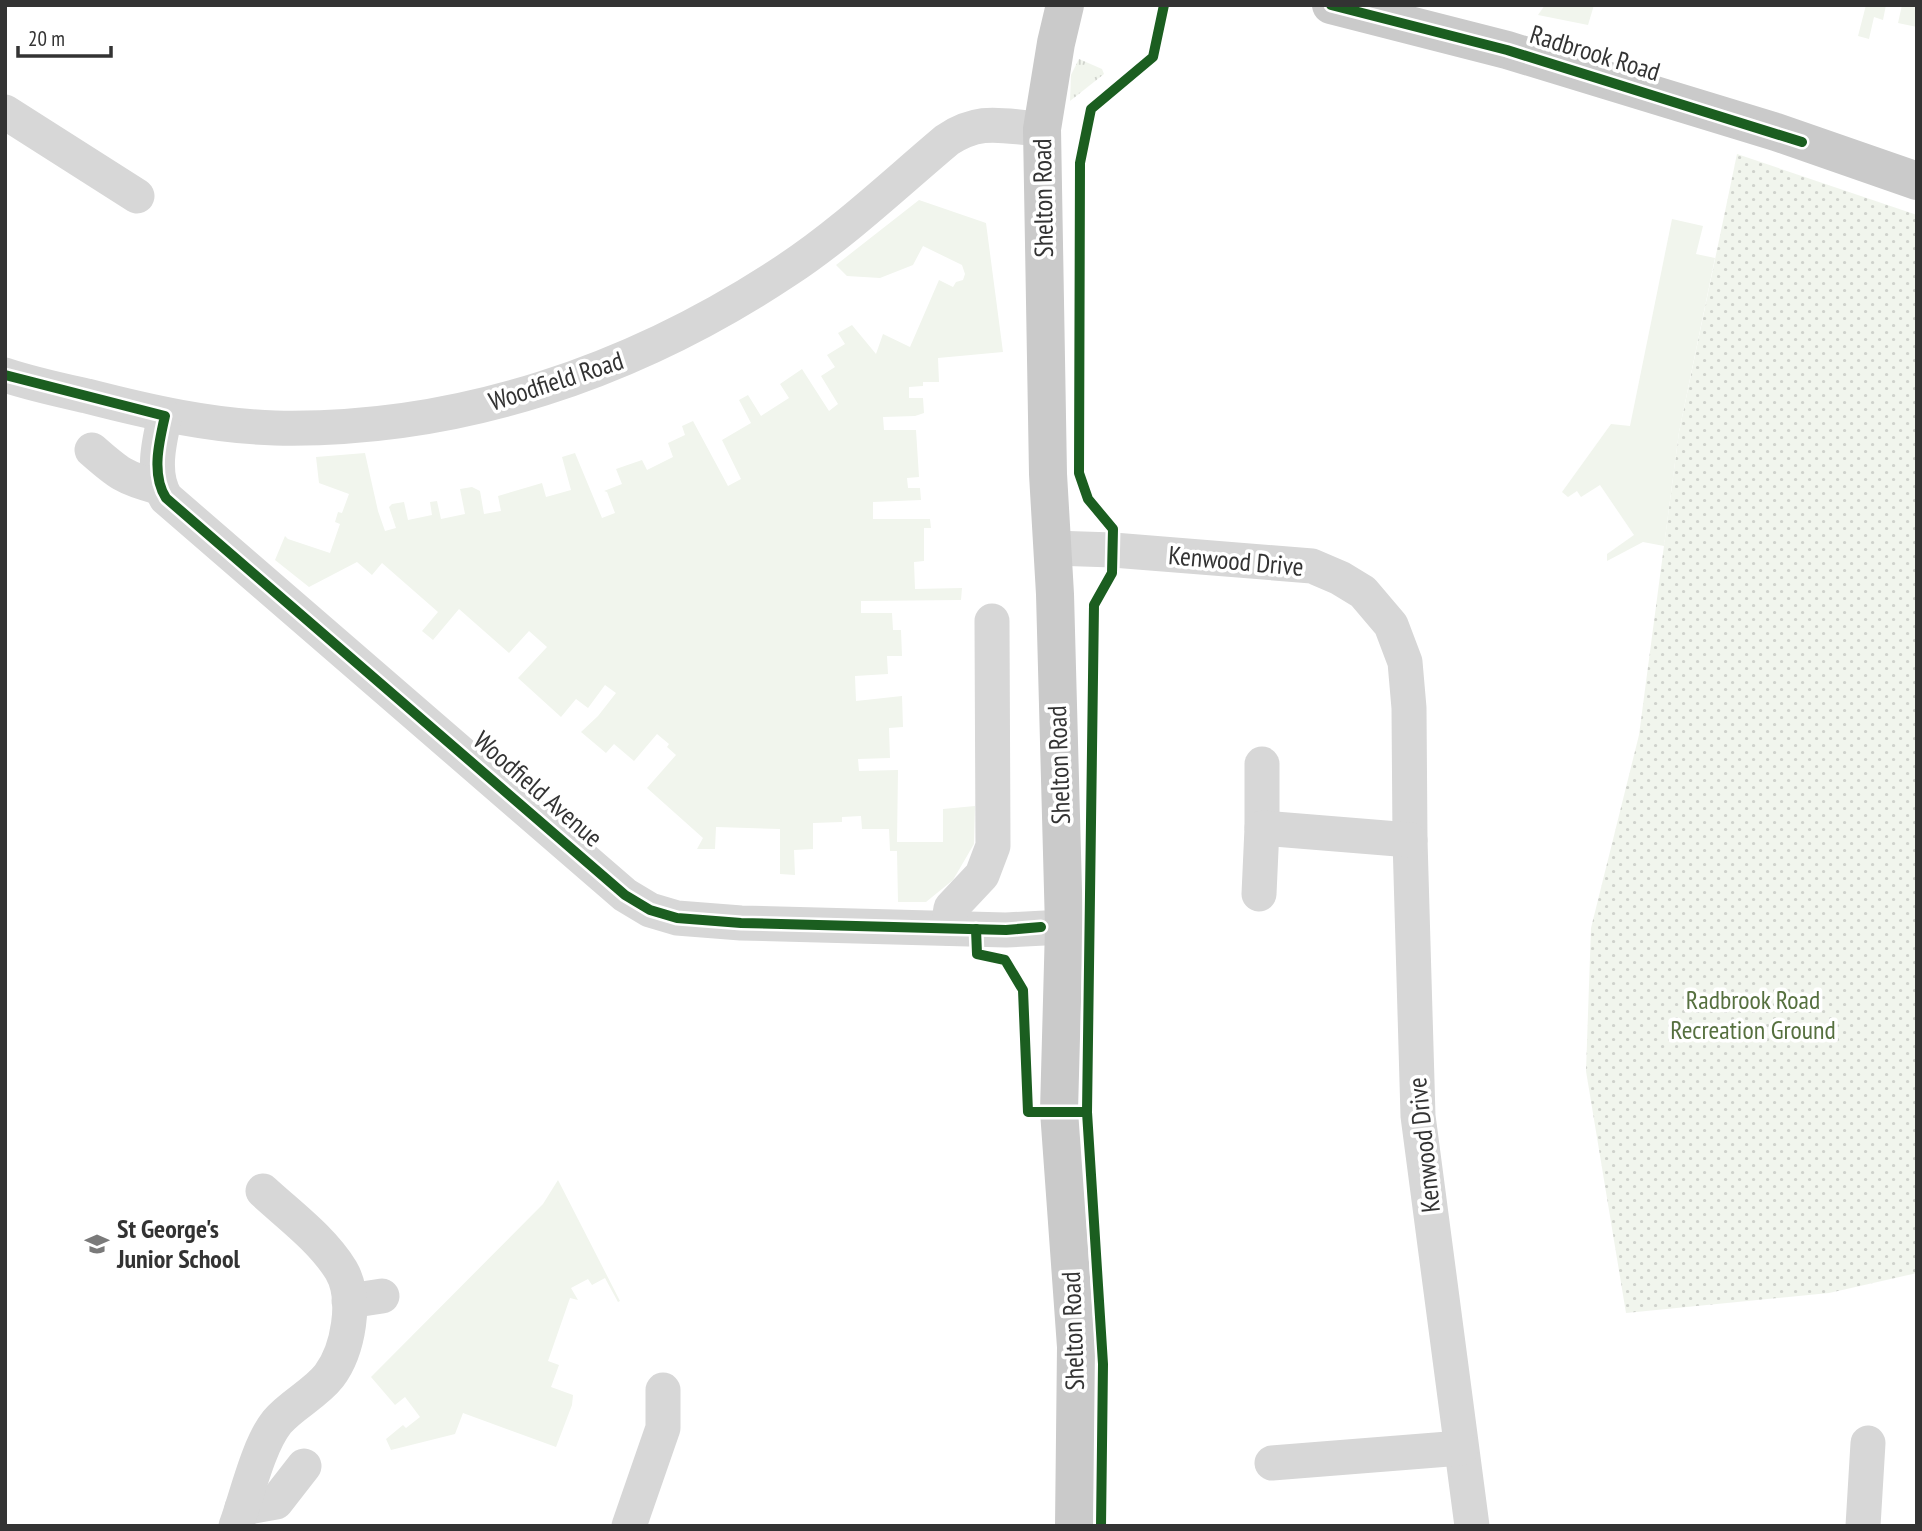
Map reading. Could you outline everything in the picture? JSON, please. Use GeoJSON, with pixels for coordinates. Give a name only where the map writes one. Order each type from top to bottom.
{"type":"FeatureCollection","features":[{"type":"Feature","properties":{"kind":"main road","name":"Shelton Road"},"geometry":{"type":"LineString","coordinates":[[1066,5],[1056,43],[1042,129],[1048,474],[1053,548],[1063,927],[1059,1111],[1076,1347],[1074,1526]]}},
{"type":"Feature","properties":{"kind":"main road","name":"Radbrook Road"},"geometry":{"type":"LineString","coordinates":[[1331,5],[1519,53],[1776,132],[1917,181]]}},
{"type":"Feature","properties":{"kind":"street"},"geometry":{"type":"LineString","coordinates":[[5,112],[136,196]]}},
{"type":"Feature","properties":{"kind":"street","name":"Woodfield Road"},"geometry":{"type":"LineString","coordinates":[[5,375],[165,416],[273,428],[376,425],[458,412],[545,389],[631,357],[694,327],[789,269],[965,128],[989,124],[1042,129]]}},
{"type":"Feature","properties":{"kind":"street"},"geometry":{"type":"LineString","coordinates":[[158,487],[158,457],[165,416]]}},
{"type":"Feature","properties":{"kind":"street","name":"Woodfield Avenue"},"geometry":{"type":"LineString","coordinates":[[92,450],[131,480],[158,487],[166,498],[625,895],[650,911],[677,918],[741,923],[1006,930],[1063,927]]}},
{"type":"Feature","properties":{"kind":"street","name":"Kenwood Drive"},"geometry":{"type":"LineString","coordinates":[[1053,548],[1312,566],[1363,592],[1391,625],[1405,662],[1409,708],[1418,1116],[1472,1526]]}},
{"type":"Feature","properties":{"kind":"street"},"geometry":{"type":"LineString","coordinates":[[948,928],[951,908],[982,875],[993,846],[992,621]]}},
{"type":"Feature","properties":{"kind":"street"},"geometry":{"type":"LineString","coordinates":[[1259,894],[1262,764]]}},
{"type":"Feature","properties":{"kind":"street"},"geometry":{"type":"LineString","coordinates":[[1262,828],[1410,839]]}},
{"type":"Feature","properties":{"kind":"street"},"geometry":{"type":"LineString","coordinates":[[239,1517],[257,1462],[276,1423],[329,1376],[366,1299],[321,1245],[263,1191]]}},
{"type":"Feature","properties":{"kind":"street"},"geometry":{"type":"LineString","coordinates":[[629,1526],[663,1428],[663,1390]]}},
{"type":"Feature","properties":{"kind":"street"},"geometry":{"type":"LineString","coordinates":[[1863,1526],[1868,1443]]}},
{"type":"Feature","properties":{"kind":"street"},"geometry":{"type":"LineString","coordinates":[[1272,1463],[1461,1448]]}},
{"type":"Feature","properties":{"kind":"street"},"geometry":{"type":"LineString","coordinates":[[239,1517],[276,1503],[304,1465]]}},
{"type":"Feature","properties":{"kind":"green space"},"geometry":{"type":"Polygon","coordinates":[[[1545,5],[1594,5],[1588,25],[1538,15],[1545,5]]]}},
{"type":"Feature","properties":{"kind":"green space"},"geometry":{"type":"Polygon","coordinates":[[[1866,5],[1886,5],[1883,20],[1874,17],[1869,39],[1858,36],[1866,5]]]}},
{"type":"Feature","properties":{"kind":"green space"},"geometry":{"type":"Polygon","coordinates":[[[1902,5],[1917,5],[1917,27],[1898,23],[1902,5]]]}},
{"type":"Feature","properties":{"kind":"green space"},"geometry":{"type":"Polygon","coordinates":[[[1079,59],[1102,69],[1104,74],[1070,101],[1071,75],[1079,59]]]}},
{"type":"Feature","properties":{"kind":"green space","name":"Radbrook Road Recreation Ground"},"geometry":{"type":"Polygon","coordinates":[[[1737,154],[1917,215],[1917,1273],[1829,1293],[1626,1313],[1586,1071],[1591,928],[1639,735],[1679,432],[1737,154]]]}},
{"type":"Feature","properties":{"kind":"green space"},"geometry":{"type":"Polygon","coordinates":[[[919,200],[986,223],[1003,352],[938,358],[939,382],[923,382],[923,386],[909,387],[909,398],[923,398],[924,413],[915,416],[883,417],[884,430],[916,430],[919,477],[907,478],[908,488],[920,488],[921,500],[873,502],[873,519],[930,519],[931,528],[924,528],[924,561],[914,562],[915,589],[962,588],[961,600],[861,601],[861,613],[892,613],[893,630],[901,630],[902,656],[887,656],[888,674],[855,676],[856,701],[902,696],[903,727],[889,728],[890,758],[858,759],[859,771],[898,770],[897,842],[943,842],[943,809],[975,806],[974,844],[953,880],[926,902],[898,902],[897,851],[890,851],[889,829],[862,829],[861,816],[842,817],[842,822],[813,823],[813,849],[794,850],[795,875],[780,874],[780,829],[716,827],[715,849],[697,849],[703,838],[647,788],[676,755],[667,747],[669,744],[657,734],[634,761],[614,744],[606,753],[581,732],[616,693],[605,685],[588,708],[576,699],[561,717],[518,678],[547,647],[529,631],[509,653],[459,609],[433,640],[422,631],[438,612],[382,563],[372,575],[357,562],[309,587],[275,560],[285,536],[330,553],[340,524],[335,522],[338,512],[342,513],[349,494],[319,483],[316,457],[365,453],[385,531],[396,528],[389,507],[392,504],[404,502],[408,520],[432,515],[430,502],[437,501],[441,519],[465,514],[460,489],[472,487],[480,491],[484,514],[501,511],[498,496],[542,483],[546,497],[571,490],[562,457],[575,453],[602,518],[615,513],[607,492],[604,491],[622,484],[616,469],[642,460],[647,470],[673,457],[668,443],[685,435],[682,426],[693,421],[728,486],[741,479],[722,440],[751,423],[739,400],[748,395],[761,416],[789,398],[780,384],[802,369],[829,411],[838,404],[821,376],[835,367],[827,355],[845,344],[838,333],[852,325],[876,354],[883,334],[910,347],[939,280],[953,287],[956,282],[963,280],[965,274],[962,265],[923,246],[913,265],[880,278],[847,276],[836,265],[919,200]]]}},
{"type":"Feature","properties":{"kind":"green space"},"geometry":{"type":"Polygon","coordinates":[[[1672,219],[1703,226],[1696,254],[1715,258],[1679,432],[1664,546],[1643,542],[1607,561],[1607,554],[1634,535],[1600,485],[1581,497],[1577,491],[1568,497],[1562,492],[1611,424],[1630,426],[1672,219]]]}},
{"type":"Feature","properties":{"kind":"green space"},"geometry":{"type":"Polygon","coordinates":[[[558,1180],[620,1301],[618,1302],[605,1278],[592,1285],[588,1279],[571,1288],[578,1300],[570,1298],[548,1361],[559,1365],[551,1387],[573,1395],[572,1405],[556,1447],[463,1413],[455,1434],[391,1450],[386,1439],[403,1425],[406,1428],[420,1417],[405,1397],[395,1405],[371,1377],[543,1204],[558,1180]]]}},
{"type":"Feature","properties":{"kind":"cycle path"},"geometry":{"type":"LineString","coordinates":[[1101,1526],[1103,1364],[1087,1112],[1094,605],[1112,573],[1113,529],[1088,499],[1079,473],[1080,163],[1091,109],[1153,57],[1164,5]]}},
{"type":"Feature","properties":{"kind":"cycle path"},"geometry":{"type":"LineString","coordinates":[[1331,5],[1507,50],[1802,142]]}},
{"type":"Feature","properties":{"kind":"cycle path"},"geometry":{"type":"LineString","coordinates":[[5,375],[165,416],[158,469],[161,489],[166,498],[625,895],[650,910],[677,918],[741,923],[1006,930],[1041,927]]}},
{"type":"Feature","properties":{"kind":"cycle path"},"geometry":{"type":"LineString","coordinates":[[976,929],[977,954],[1005,960],[1023,990],[1028,1112],[1087,1112]]}},
{"type":"Feature","properties":{"kind":"place","name":"St George's Junior School"},"geometry":{"type":"Point","coordinates":[97,1244]}}]}
